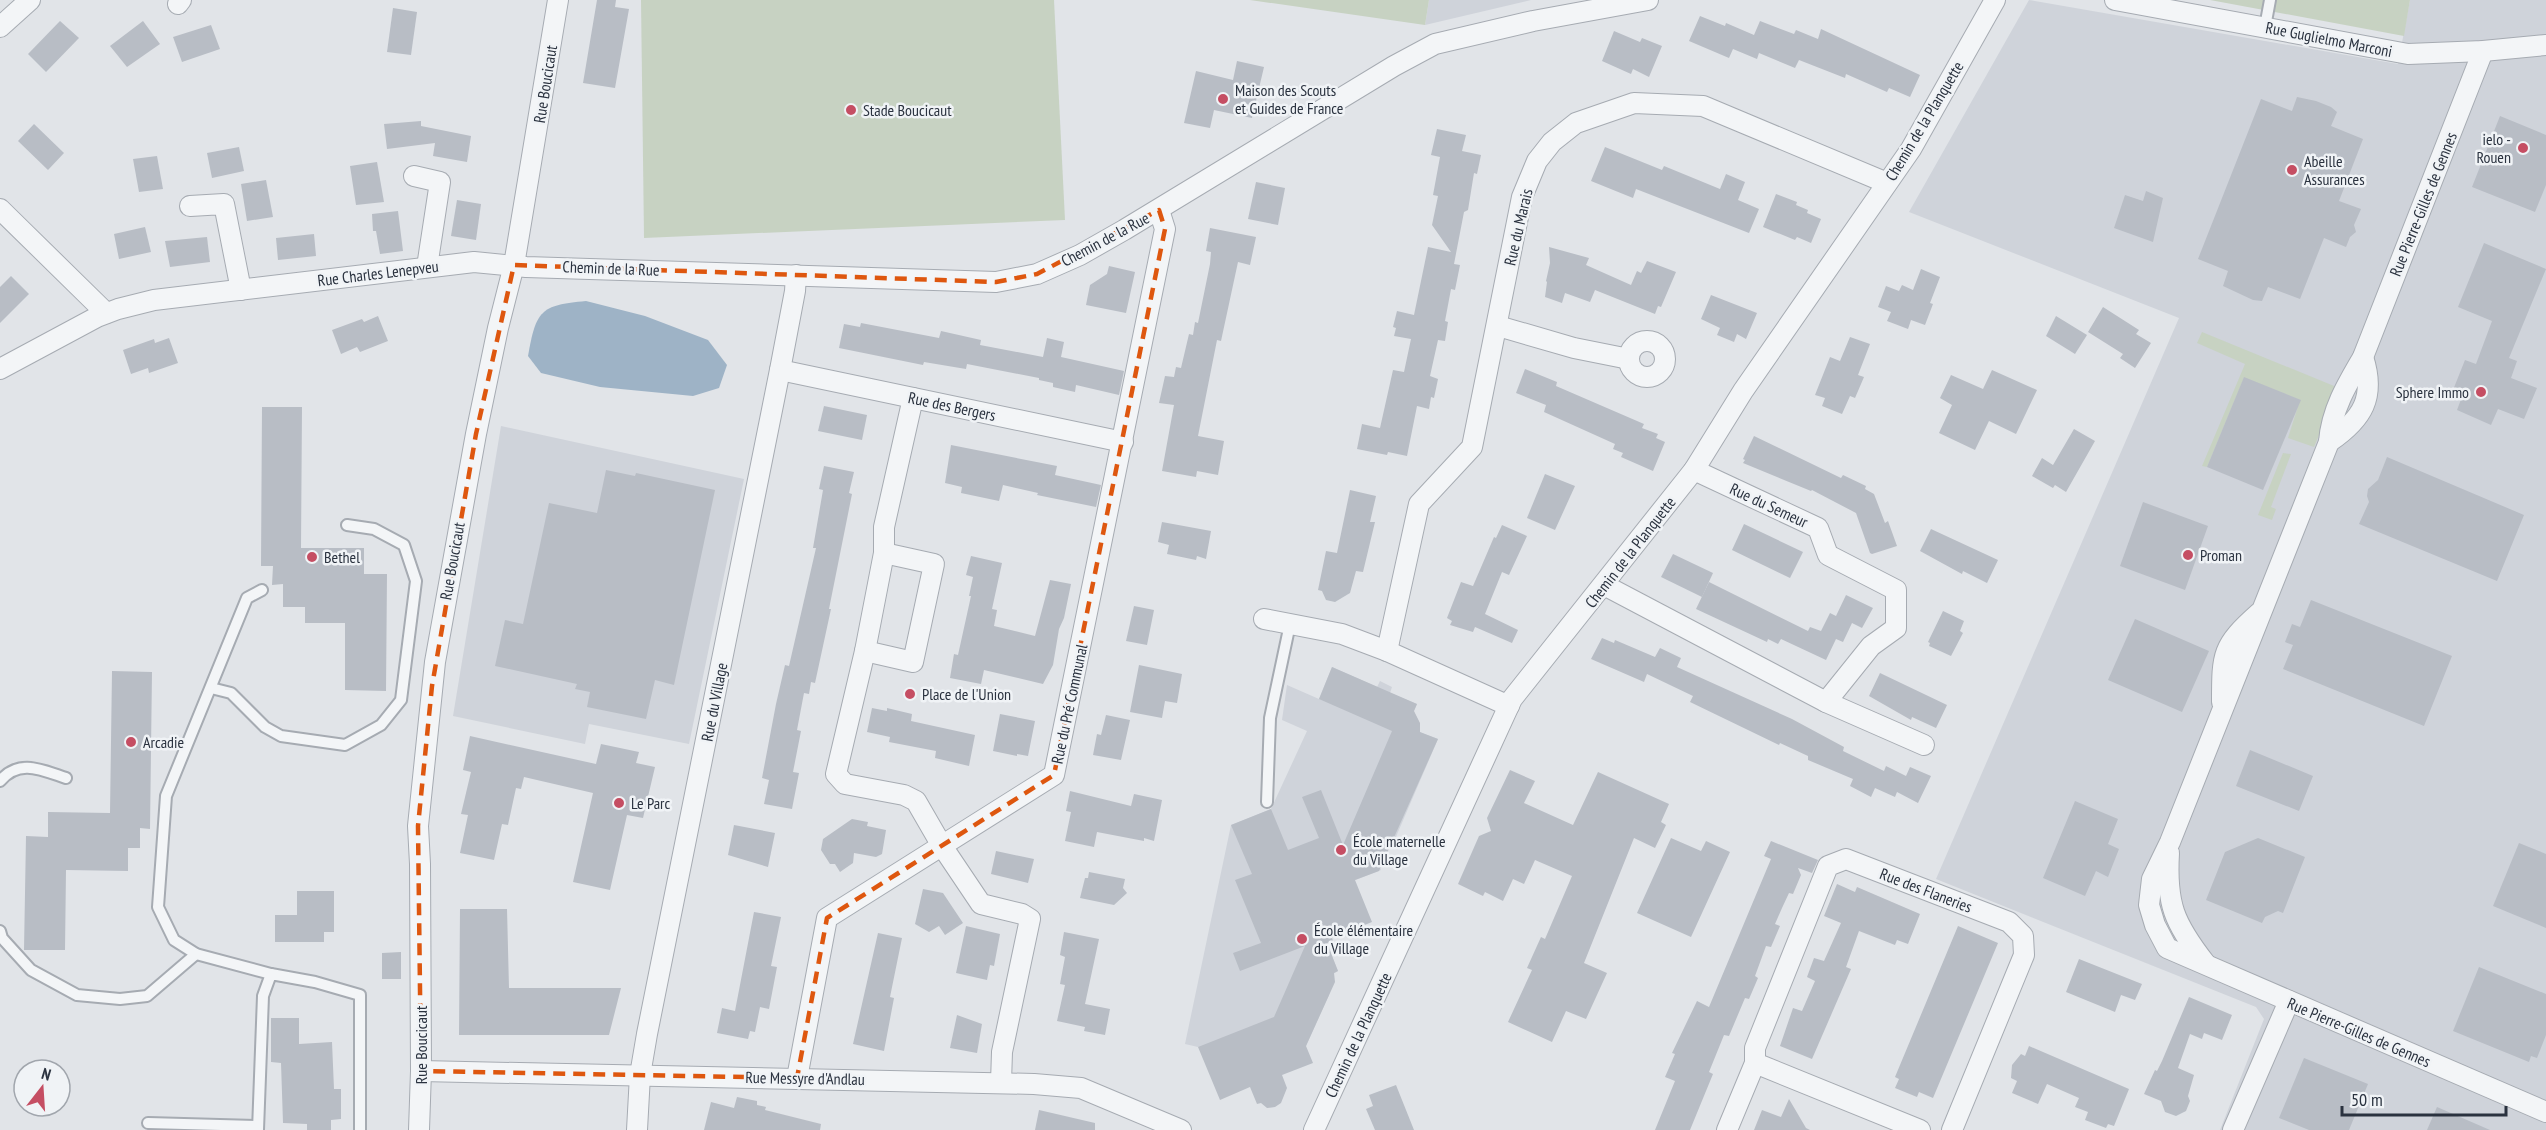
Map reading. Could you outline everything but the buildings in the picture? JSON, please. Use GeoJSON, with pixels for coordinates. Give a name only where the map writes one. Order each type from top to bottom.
{"type":"FeatureCollection","features":[{"type":"Feature","properties":{"kind":"street"},"geometry":{"type":"LineString","coordinates":[[0,27],[30,0]]}},
{"type":"Feature","properties":{"kind":"street","name":"Rue Boucicaut"},"geometry":{"type":"LineString","coordinates":[[419,1130],[421,1071],[418,826],[435,662],[480,413],[514,265],[558,0]]}},
{"type":"Feature","properties":{"kind":"street","name":"Chemin de la Rue"},"geometry":{"type":"LineString","coordinates":[[514,265],[996,282],[1037,274],[1080,255],[1159,210],[1394,66],[1435,44],[1533,21],[1648,0]]}},
{"type":"Feature","properties":{"kind":"street","name":"Chemin de la Planquette"},"geometry":{"type":"LineString","coordinates":[[1314,1130],[1512,699],[1694,470],[1743,391],[1911,149],[1995,0]]}},
{"type":"Feature","properties":{"kind":"street","name":"Rue Guglielmo Marconi"},"geometry":{"type":"LineString","coordinates":[[2115,0],[2408,54],[2483,51],[2546,45]]}},
{"type":"Feature","properties":{"kind":"street","name":"Rue Pierre-Gilles de Gennes"},"geometry":{"type":"LineString","coordinates":[[2483,51],[2363,357],[2370,378],[2364,407],[2349,429],[2329,442],[2264,609],[2229,642],[2223,658],[2222,713],[2170,842],[2168,881],[2172,912],[2185,937],[2206,965],[2546,1112]]}},
{"type":"Feature","properties":{"kind":"street","name":"Rue du Marais"},"geometry":{"type":"LineString","coordinates":[[1387,651],[1419,504],[1472,447],[1522,197],[1537,161],[1560,135],[1576,123],[1634,103],[1703,106],[1887,183]]}},
{"type":"Feature","properties":{"kind":"street"},"geometry":{"type":"LineString","coordinates":[[414,176],[440,182],[427,267]]}},
{"type":"Feature","properties":{"kind":"street"},"geometry":{"type":"LineString","coordinates":[[190,206],[224,204],[241,290]]}},
{"type":"Feature","properties":{"kind":"street"},"geometry":{"type":"LineString","coordinates":[[0,208],[106,313]]}},
{"type":"Feature","properties":{"kind":"street","name":"Rue du Pré Communal"},"geometry":{"type":"LineString","coordinates":[[796,1078],[827,918],[1054,775],[1165,229],[1159,210]]}},
{"type":"Feature","properties":{"kind":"street","name":"Rue Charles Lenepveu"},"geometry":{"type":"LineString","coordinates":[[0,369],[106,313],[154,300],[474,262],[514,265]]}},
{"type":"Feature","properties":{"kind":"street","name":"Rue du Village"},"geometry":{"type":"LineString","coordinates":[[637,1130],[640,1075],[780,370],[796,275]]}},
{"type":"Feature","properties":{"kind":"street"},"geometry":{"type":"LineString","coordinates":[[1497,326],[1574,348],[1629,359]]}},
{"type":"Feature","properties":{"kind":"street","name":"Rue des Bergers"},"geometry":{"type":"LineString","coordinates":[[780,370],[1123,442]]}},
{"type":"Feature","properties":{"kind":"street"},"geometry":{"type":"LineString","coordinates":[[913,398],[884,527],[884,553],[865,651],[836,774],[845,784],[904,795],[916,801],[942,846],[981,904],[1022,914],[1030,919],[1002,1052],[1001,1082]]}},
{"type":"Feature","properties":{"kind":"street","name":"Rue du Semeur"},"geometry":{"type":"LineString","coordinates":[[1694,470],[1818,528],[1828,555],[1896,590],[1896,628],[1871,646],[1826,702]]}},
{"type":"Feature","properties":{"kind":"street"},"geometry":{"type":"LineString","coordinates":[[865,651],[913,662],[934,564],[884,553]]}},
{"type":"Feature","properties":{"kind":"street"},"geometry":{"type":"LineString","coordinates":[[1604,585],[1826,702],[1924,745]]}},
{"type":"Feature","properties":{"kind":"street"},"geometry":{"type":"LineString","coordinates":[[1264,620],[1342,634],[1387,651],[1509,706]]}},
{"type":"Feature","properties":{"kind":"street","name":"Rue des Flaneries"},"geometry":{"type":"LineString","coordinates":[[1727,1130],[1755,1063],[1755,1048],[1828,866],[1846,860],[2008,922],[2023,936],[2024,955],[1952,1130]]}},
{"type":"Feature","properties":{"kind":"street"},"geometry":{"type":"LineString","coordinates":[[2233,1130],[2289,1001]]}},
{"type":"Feature","properties":{"kind":"street"},"geometry":{"type":"LineString","coordinates":[[1755,1063],[1920,1130]]}},
{"type":"Feature","properties":{"kind":"street","name":"Rue Messyre d'Andlau"},"geometry":{"type":"LineString","coordinates":[[421,1071],[1001,1082],[1081,1088],[1181,1130]]}},
{"type":"Feature","properties":{"kind":"lane"},"geometry":{"type":"LineString","coordinates":[[2265,27],[2270,0]]}},
{"type":"Feature","properties":{"kind":"lane"},"geometry":{"type":"LineString","coordinates":[[211,688],[231,693],[265,727],[281,736],[345,745],[381,725],[401,700],[416,581],[404,545],[374,529],[347,525]]}},
{"type":"Feature","properties":{"kind":"lane"},"geometry":{"type":"LineString","coordinates":[[262,590],[247,598],[166,796],[158,907],[174,940],[196,954],[360,995],[360,1130]]}},
{"type":"Feature","properties":{"kind":"lane"},"geometry":{"type":"LineString","coordinates":[[1268,802],[1270,718],[1290,624]]}},
{"type":"Feature","properties":{"kind":"lane"},"geometry":{"type":"LineString","coordinates":[[0,781],[6,774],[28,766],[66,778]]}},
{"type":"Feature","properties":{"kind":"lane"},"geometry":{"type":"LineString","coordinates":[[0,932],[2,938],[31,970],[77,995],[120,999],[147,996],[196,954]]}},
{"type":"Feature","properties":{"kind":"lane"},"geometry":{"type":"LineString","coordinates":[[148,1123],[258,1128],[263,996],[271,974]]}},
{"type":"Feature","properties":{"kind":"highlighted area"},"geometry":{"type":"Polygon","coordinates":[[[1159,210],[1165,229],[1054,775],[827,918],[797,1078],[421,1071],[418,826],[432,686],[476,434],[514,265],[996,282],[1037,274],[1159,210]]]}},
{"type":"Feature","properties":{"kind":"shaded area"},"geometry":{"type":"Polygon","coordinates":[[[1429,0],[1531,0],[1425,25],[1429,0]]]}},
{"type":"Feature","properties":{"kind":"shaded area"},"geometry":{"type":"Polygon","coordinates":[[[2029,0],[2398,64],[2410,0],[2546,0],[2546,1130],[2220,1130],[2264,1019],[2256,1007],[1936,879],[2179,318],[1909,212],[2029,0]]]}},
{"type":"Feature","properties":{"kind":"shaded area"},"geometry":{"type":"Polygon","coordinates":[[[501,426],[744,479],[689,744],[589,724],[585,744],[453,716],[501,426]]]}},
{"type":"Feature","properties":{"kind":"shaded area"},"geometry":{"type":"Polygon","coordinates":[[[1332,667],[1377,687],[1380,681],[1392,687],[1390,693],[1417,704],[1412,715],[1419,732],[1438,739],[1392,846],[1386,848],[1387,857],[1379,865],[1381,870],[1353,881],[1327,925],[1333,941],[1327,944],[1338,971],[1333,974],[1329,995],[1306,1046],[1198,1047],[1185,1044],[1231,825],[1271,809],[1307,731],[1282,720],[1287,685],[1319,699],[1332,667]]]}},
{"type":"Feature","properties":{"kind":"green space","name":"Stade Boucicaut"},"geometry":{"type":"Polygon","coordinates":[[[641,0],[1054,0],[1065,220],[644,238],[641,0]]]}},
{"type":"Feature","properties":{"kind":"green space"},"geometry":{"type":"Polygon","coordinates":[[[1250,0],[1429,0],[1425,25],[1250,0]]]}},
{"type":"Feature","properties":{"kind":"green space"},"geometry":{"type":"Polygon","coordinates":[[[2210,0],[2410,0],[2404,36],[2210,0]]]}},
{"type":"Feature","properties":{"kind":"green space"},"geometry":{"type":"Polygon","coordinates":[[[2202,332],[2339,388],[2314,447],[2288,438],[2300,400],[2244,378],[2207,467],[2202,466],[2245,364],[2197,343],[2202,332]]]}},
{"type":"Feature","properties":{"kind":"green space"},"geometry":{"type":"Polygon","coordinates":[[[2283,453],[2291,454],[2271,507],[2276,509],[2272,520],[2258,515],[2283,453]]]}},
{"type":"Feature","properties":{"kind":"water"},"geometry":{"type":"Polygon","coordinates":[[[586,301],[645,316],[708,340],[727,365],[719,388],[693,396],[600,387],[541,373],[528,356],[538,320],[550,308],[586,301]]]}},
{"type":"Feature","properties":{"kind":"place","name":"Maison des Scouts et Guides de France"},"geometry":{"type":"Point","coordinates":[1223,99]}},
{"type":"Feature","properties":{"kind":"place","name":"Stade Boucicaut"},"geometry":{"type":"Point","coordinates":[851,110]}},
{"type":"Feature","properties":{"kind":"place","name":"ielo - Rouen"},"geometry":{"type":"Point","coordinates":[2523,148]}},
{"type":"Feature","properties":{"kind":"place","name":"Abeille Assurances"},"geometry":{"type":"Point","coordinates":[2292,170]}},
{"type":"Feature","properties":{"kind":"place","name":"Sphere Immo"},"geometry":{"type":"Point","coordinates":[2481,392]}},
{"type":"Feature","properties":{"kind":"place","name":"Proman"},"geometry":{"type":"Point","coordinates":[2188,555]}},
{"type":"Feature","properties":{"kind":"place","name":"Bethel"},"geometry":{"type":"Point","coordinates":[312,557]}},
{"type":"Feature","properties":{"kind":"place","name":"Place de l'Union"},"geometry":{"type":"Point","coordinates":[910,694]}},
{"type":"Feature","properties":{"kind":"place","name":"Arcadie"},"geometry":{"type":"Point","coordinates":[131,742]}},
{"type":"Feature","properties":{"kind":"place","name":"Le Parc"},"geometry":{"type":"Point","coordinates":[619,803]}},
{"type":"Feature","properties":{"kind":"place","name":"École maternelle du Village"},"geometry":{"type":"Point","coordinates":[1341,850]}},
{"type":"Feature","properties":{"kind":"place","name":"École élémentaire du Village"},"geometry":{"type":"Point","coordinates":[1302,939]}}]}
